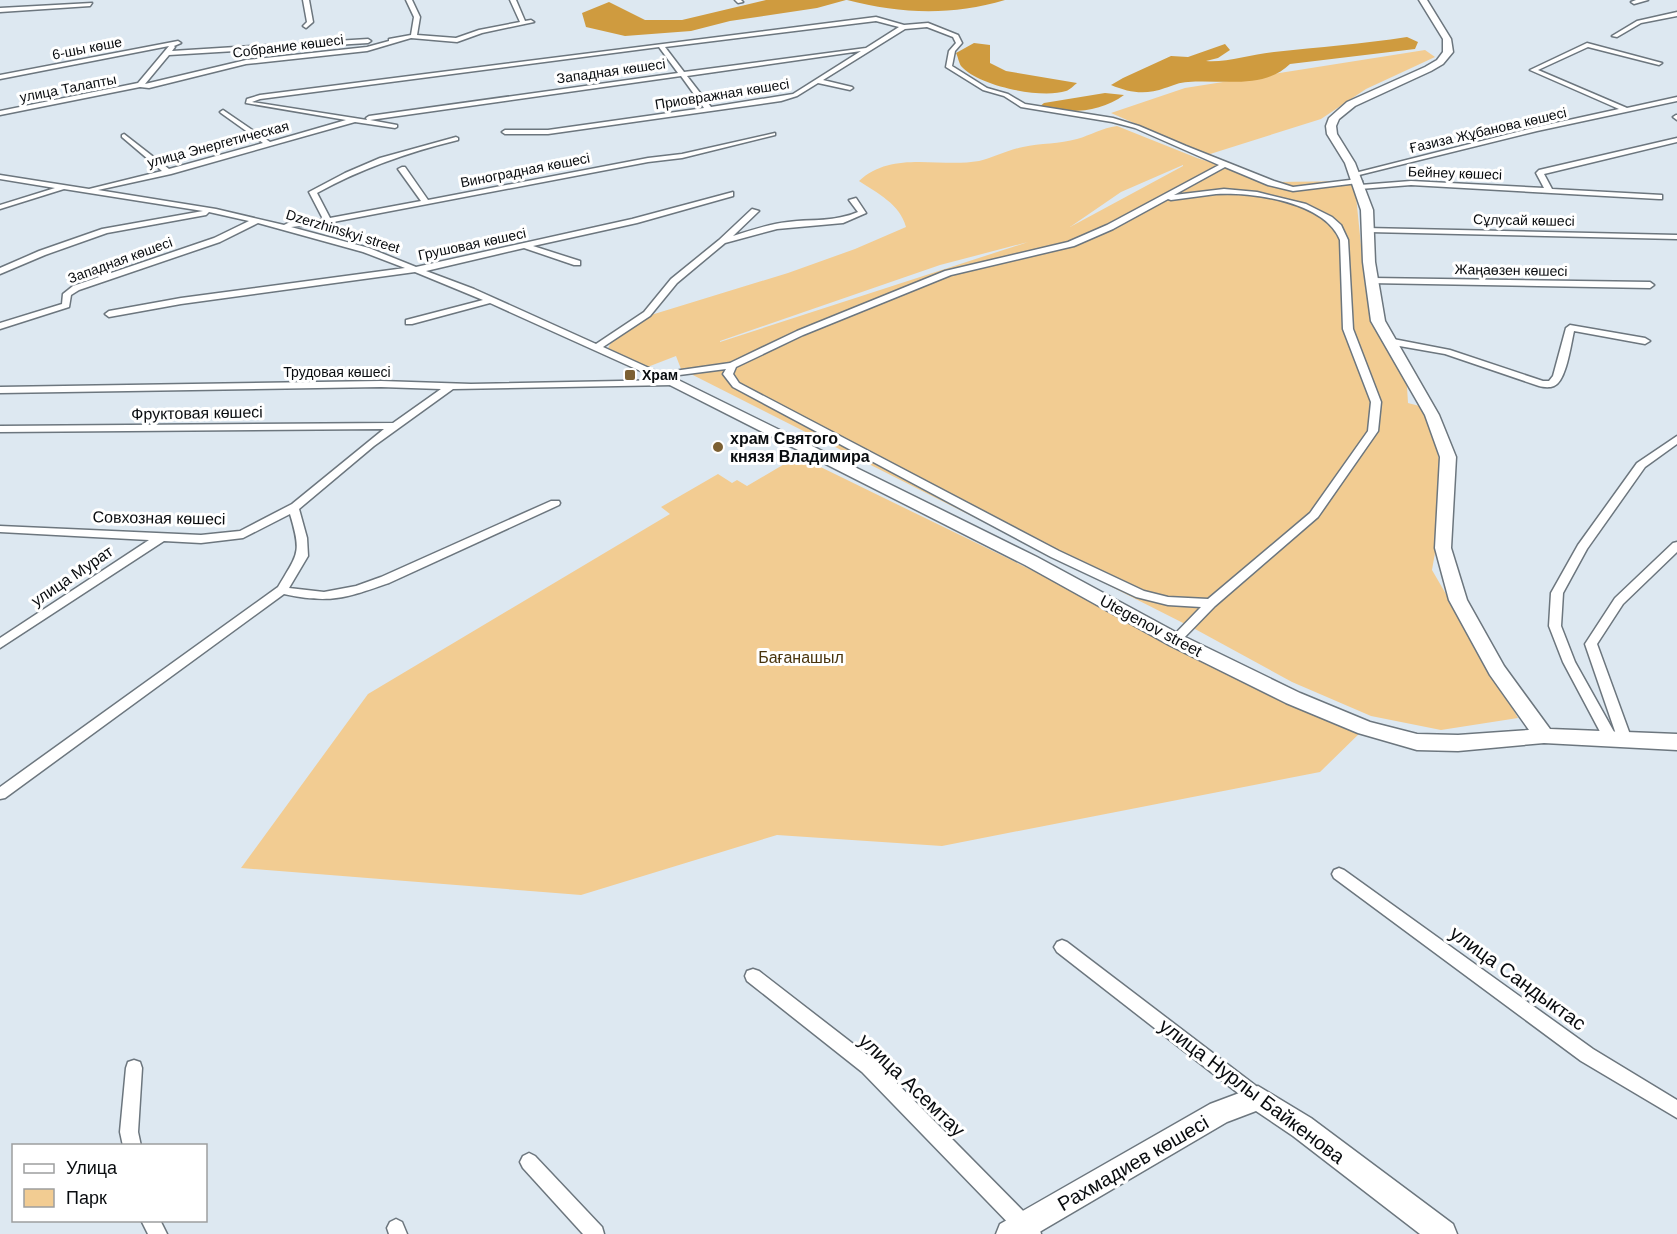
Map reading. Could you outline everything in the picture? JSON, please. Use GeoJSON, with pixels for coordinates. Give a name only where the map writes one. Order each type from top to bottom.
{"type":"FeatureCollection","features":[{"type":"Feature","properties":{"kind":"street"},"geometry":{"type":"LineString","coordinates":[[306,0],[310,22],[306,26]]}},
{"type":"Feature","properties":{"kind":"street"},"geometry":{"type":"LineString","coordinates":[[409,0],[417,17],[414,37]]}},
{"type":"Feature","properties":{"kind":"street"},"geometry":{"type":"LineString","coordinates":[[513,0],[523,23]]}},
{"type":"Feature","properties":{"kind":"street"},"geometry":{"type":"LineString","coordinates":[[1423,0],[1447,39],[1448,52],[1434,65],[1362,98],[1334,118],[1331,126],[1332,134],[1344,151],[1358,181],[1367,210],[1370,230],[1369,262],[1378,321],[1432,415],[1448,457],[1443,548],[1458,600],[1497,670],[1544,736]]}},
{"type":"Feature","properties":{"kind":"street"},"geometry":{"type":"LineString","coordinates":[[1634,2],[1645,0]]}},
{"type":"Feature","properties":{"kind":"street"},"geometry":{"type":"LineString","coordinates":[[0,10],[90,4]]}},
{"type":"Feature","properties":{"kind":"street"},"geometry":{"type":"LineString","coordinates":[[1615,36],[1639,22],[1677,14]]}},
{"type":"Feature","properties":{"kind":"street"},"geometry":{"type":"LineString","coordinates":[[395,126],[272,108],[249,103],[249,100],[867,20],[885,21],[904,27],[928,25],[956,36],[959,43],[952,51],[949,67],[985,89],[1006,95],[1023,106],[1113,120],[1137,127],[1254,178],[1293,189],[1358,181]]}},
{"type":"Feature","properties":{"kind":"street"},"geometry":{"type":"LineString","coordinates":[[143,86],[166,53],[400,40],[414,37],[457,40],[481,31],[531,22]]}},
{"type":"Feature","properties":{"kind":"street","name":"Приовражная көшесі"},"geometry":{"type":"LineString","coordinates":[[505,132],[548,132],[795,95],[904,27]]}},
{"type":"Feature","properties":{"kind":"street","name":"Собрание көшесі"},"geometry":{"type":"LineString","coordinates":[[143,86],[246,62],[367,49],[400,40]]}},
{"type":"Feature","properties":{"kind":"street","name":"6-шы көше"},"geometry":{"type":"LineString","coordinates":[[0,77],[178,43],[166,53]]}},
{"type":"Feature","properties":{"kind":"street","name":"Ғазиза Жұбанова көшесі"},"geometry":{"type":"LineString","coordinates":[[1626,110],[1533,70],[1587,45],[1659,63]]}},
{"type":"Feature","properties":{"kind":"street"},"geometry":{"type":"LineString","coordinates":[[661,46],[708,108]]}},
{"type":"Feature","properties":{"kind":"street","name":"Западная көшесі"},"geometry":{"type":"LineString","coordinates":[[356,120],[869,48]]}},
{"type":"Feature","properties":{"kind":"street"},"geometry":{"type":"LineString","coordinates":[[817,81],[850,88]]}},
{"type":"Feature","properties":{"kind":"street","name":"улица Талапты"},"geometry":{"type":"LineString","coordinates":[[0,113],[143,86]]}},
{"type":"Feature","properties":{"kind":"street","name":"Ғазиза Жұбанова көшесі"},"geometry":{"type":"LineString","coordinates":[[1358,181],[1626,110],[1677,99]]}},
{"type":"Feature","properties":{"kind":"street"},"geometry":{"type":"LineString","coordinates":[[223,112],[269,144]]}},
{"type":"Feature","properties":{"kind":"street","name":"улица Энергетическая"},"geometry":{"type":"LineString","coordinates":[[86,191],[168,172],[356,120]]}},
{"type":"Feature","properties":{"kind":"street","name":"Виноградная көшесі"},"geometry":{"type":"LineString","coordinates":[[281,226],[328,221],[648,160],[682,156],[773,134]]}},
{"type":"Feature","properties":{"kind":"street"},"geometry":{"type":"LineString","coordinates":[[124,136],[168,172]]}},
{"type":"Feature","properties":{"kind":"street"},"geometry":{"type":"LineString","coordinates":[[328,221],[313,192],[409,149],[456,139]]}},
{"type":"Feature","properties":{"kind":"street"},"geometry":{"type":"LineString","coordinates":[[1548,191],[1540,173],[1542,172],[1677,140]]}},
{"type":"Feature","properties":{"kind":"street","name":"Трудовая көшесі"},"geometry":{"type":"LineString","coordinates":[[0,390],[381,384],[450,387],[666,380],[732,365],[800,333],[948,273],[1071,244],[1110,227],[1224,165]]}},
{"type":"Feature","properties":{"kind":"street"},"geometry":{"type":"LineString","coordinates":[[402,169],[426,203]]}},
{"type":"Feature","properties":{"kind":"street","name":"Dzerzhinskyi street"},"geometry":{"type":"LineString","coordinates":[[0,177],[216,211],[262,221],[366,250],[491,300],[666,380]]}},
{"type":"Feature","properties":{"kind":"street","name":"Бейнеу көшесі"},"geometry":{"type":"LineString","coordinates":[[1358,181],[1659,197]]}},
{"type":"Feature","properties":{"kind":"street"},"geometry":{"type":"LineString","coordinates":[[0,207],[64,187]]}},
{"type":"Feature","properties":{"kind":"street"},"geometry":{"type":"LineString","coordinates":[[1161,200],[1229,191],[1258,194],[1306,208],[1327,218],[1340,228],[1344,240],[1348,328],[1376,402],[1373,431],[1314,515],[1211,603],[1175,640]]}},
{"type":"Feature","properties":{"kind":"street","name":"Грушовая көшесі"},"geometry":{"type":"LineString","coordinates":[[109,314],[181,301],[417,269],[649,218],[729,194]]}},
{"type":"Feature","properties":{"kind":"street"},"geometry":{"type":"LineString","coordinates":[[722,242],[762,228],[787,224],[824,224],[852,218],[861,213],[853,200]]}},
{"type":"Feature","properties":{"kind":"street"},"geometry":{"type":"LineString","coordinates":[[0,271],[42,253],[105,231],[216,211]]}},
{"type":"Feature","properties":{"kind":"street"},"geometry":{"type":"LineString","coordinates":[[598,347],[647,314],[674,280],[722,242],[755,211]]}},
{"type":"Feature","properties":{"kind":"street"},"geometry":{"type":"LineString","coordinates":[[229,242],[262,221]]}},
{"type":"Feature","properties":{"kind":"street","name":"Западная көшесі"},"geometry":{"type":"LineString","coordinates":[[0,326],[66,305],[67,294],[76,288],[217,240],[262,221]]}},
{"type":"Feature","properties":{"kind":"street","name":"Сұлусай көшесі"},"geometry":{"type":"LineString","coordinates":[[1370,230],[1677,237]]}},
{"type":"Feature","properties":{"kind":"street"},"geometry":{"type":"LineString","coordinates":[[525,246],[577,264]]}},
{"type":"Feature","properties":{"kind":"street","name":"Жаңаөзен көшесі"},"geometry":{"type":"LineString","coordinates":[[1372,281],[1650,285]]}},
{"type":"Feature","properties":{"kind":"street"},"geometry":{"type":"LineString","coordinates":[[409,322],[491,300]]}},
{"type":"Feature","properties":{"kind":"street"},"geometry":{"type":"LineString","coordinates":[[1388,340],[1447,352],[1542,384],[1552,384],[1558,377],[1570,328],[1645,341]]}},
{"type":"Feature","properties":{"kind":"street"},"geometry":{"type":"LineString","coordinates":[[732,365],[728,374],[736,385],[1055,554],[1146,596],[1176,602],[1211,603]]}},
{"type":"Feature","properties":{"kind":"street","name":"Utegenov street"},"geometry":{"type":"LineString","coordinates":[[666,380],[1031,561],[1175,640],[1314,707],[1365,728],[1417,742],[1458,743],[1544,736],[1677,742]]}},
{"type":"Feature","properties":{"kind":"street","name":"Совхозная көшесі"},"geometry":{"type":"LineString","coordinates":[[0,529],[201,539],[243,534],[293,507],[395,426],[450,387]]}},
{"type":"Feature","properties":{"kind":"street","name":"Фруктовая көшесі"},"geometry":{"type":"LineString","coordinates":[[0,429],[395,426]]}},
{"type":"Feature","properties":{"kind":"street"},"geometry":{"type":"LineString","coordinates":[[1618,739],[1569,662],[1556,626],[1557,592],[1582,548],[1641,465],[1677,439]]}},
{"type":"Feature","properties":{"kind":"street"},"geometry":{"type":"LineString","coordinates":[[282,590],[317,596],[341,593],[385,580],[555,502]]}},
{"type":"Feature","properties":{"kind":"street"},"geometry":{"type":"LineString","coordinates":[[0,794],[282,590],[287,578],[302,558],[303,546],[293,507]]}},
{"type":"Feature","properties":{"kind":"street","name":"улица Мурат"},"geometry":{"type":"LineString","coordinates":[[0,644],[163,536]]}},
{"type":"Feature","properties":{"kind":"street"},"geometry":{"type":"LineString","coordinates":[[1618,739],[1591,644],[1619,601],[1677,546]]}},
{"type":"Feature","properties":{"kind":"street","name":"улица Сандыктас"},"geometry":{"type":"LineString","coordinates":[[1339,874],[1587,1055],[1677,1110]]}},
{"type":"Feature","properties":{"kind":"street","name":"улица Нурлы Байкенова"},"geometry":{"type":"LineString","coordinates":[[1062,947],[1258,1098],[1302,1127],[1443,1234]]}},
{"type":"Feature","properties":{"kind":"street","name":"улица Асемтау"},"geometry":{"type":"LineString","coordinates":[[753,976],[868,1066],[1022,1231]]}},
{"type":"Feature","properties":{"kind":"street"},"geometry":{"type":"LineString","coordinates":[[132,1144],[129,1132],[134,1068]]}},
{"type":"Feature","properties":{"kind":"street","name":"Рахмадиев көшесі"},"geometry":{"type":"LineString","coordinates":[[1022,1231],[1219,1113],[1258,1098]]}},
{"type":"Feature","properties":{"kind":"street"},"geometry":{"type":"LineString","coordinates":[[529,1162],[595,1234]]}},
{"type":"Feature","properties":{"kind":"green space"},"geometry":{"type":"Polygon","coordinates":[[[1425,50],[1435,57],[1366,89],[1321,119],[1207,155],[1111,113],[1185,88],[1425,50]]]}},
{"type":"Feature","properties":{"kind":"green space"},"geometry":{"type":"Polygon","coordinates":[[[1117,126],[1197,158],[1273,182],[1358,181],[1360,187],[1356,196],[1365,285],[1406,371],[1408,403],[1427,408],[1446,490],[1432,570],[1518,718],[1441,730],[1371,716],[1292,682],[1195,629],[681,369],[676,356],[645,368],[608,348],[612,341],[651,315],[788,273],[855,249],[906,227],[899,212],[893,206],[859,181],[872,172],[901,163],[979,161],[1011,150],[1064,142],[1117,126]],[[1183,166],[1121,192],[1070,227],[1183,166]],[[1028,242],[940,265],[720,342],[1028,242]]]}},
{"type":"Feature","properties":{"kind":"green space","name":"Бағанашыл"},"geometry":{"type":"Polygon","coordinates":[[[798,456],[1175,640],[1365,728],[1320,772],[942,846],[777,835],[581,895],[241,868],[368,694],[670,514],[661,507],[718,474],[732,483],[737,480],[747,486],[798,456]]]}},
{"type":"Feature","properties":{"kind":"shaded area"},"geometry":{"type":"Polygon","coordinates":[[[766,0],[846,0],[817,8],[730,21],[691,31],[625,36],[586,27],[582,13],[609,2],[645,20],[682,20],[766,0]]]}},
{"type":"Feature","properties":{"kind":"shaded area"},"geometry":{"type":"Polygon","coordinates":[[[847,0],[1005,0],[965,9],[926,11],[887,8],[847,0]]]}},
{"type":"Feature","properties":{"kind":"shaded area"},"geometry":{"type":"Polygon","coordinates":[[[1407,37],[1418,42],[1415,49],[1290,64],[1279,72],[1255,80],[1185,82],[1145,92],[1125,90],[1111,85],[1171,56],[1188,57],[1225,44],[1230,50],[1218,58],[1206,61],[1222,61],[1266,53],[1407,37]]]}},
{"type":"Feature","properties":{"kind":"shaded area"},"geometry":{"type":"Polygon","coordinates":[[[974,43],[990,45],[990,63],[1006,71],[1077,83],[1066,91],[1055,93],[1026,92],[995,85],[969,73],[961,66],[956,53],[974,43]]]}},
{"type":"Feature","properties":{"kind":"shaded area"},"geometry":{"type":"Polygon","coordinates":[[[1105,93],[1124,95],[1094,109],[1061,111],[1039,107],[1044,103],[1105,93]]]}},
{"type":"Feature","properties":{"kind":"place","name":"Храм"},"geometry":{"type":"Point","coordinates":[630,375]}},
{"type":"Feature","properties":{"kind":"place","name":"храм Святого князя Владимира"},"geometry":{"type":"Point","coordinates":[718,447]}}]}
